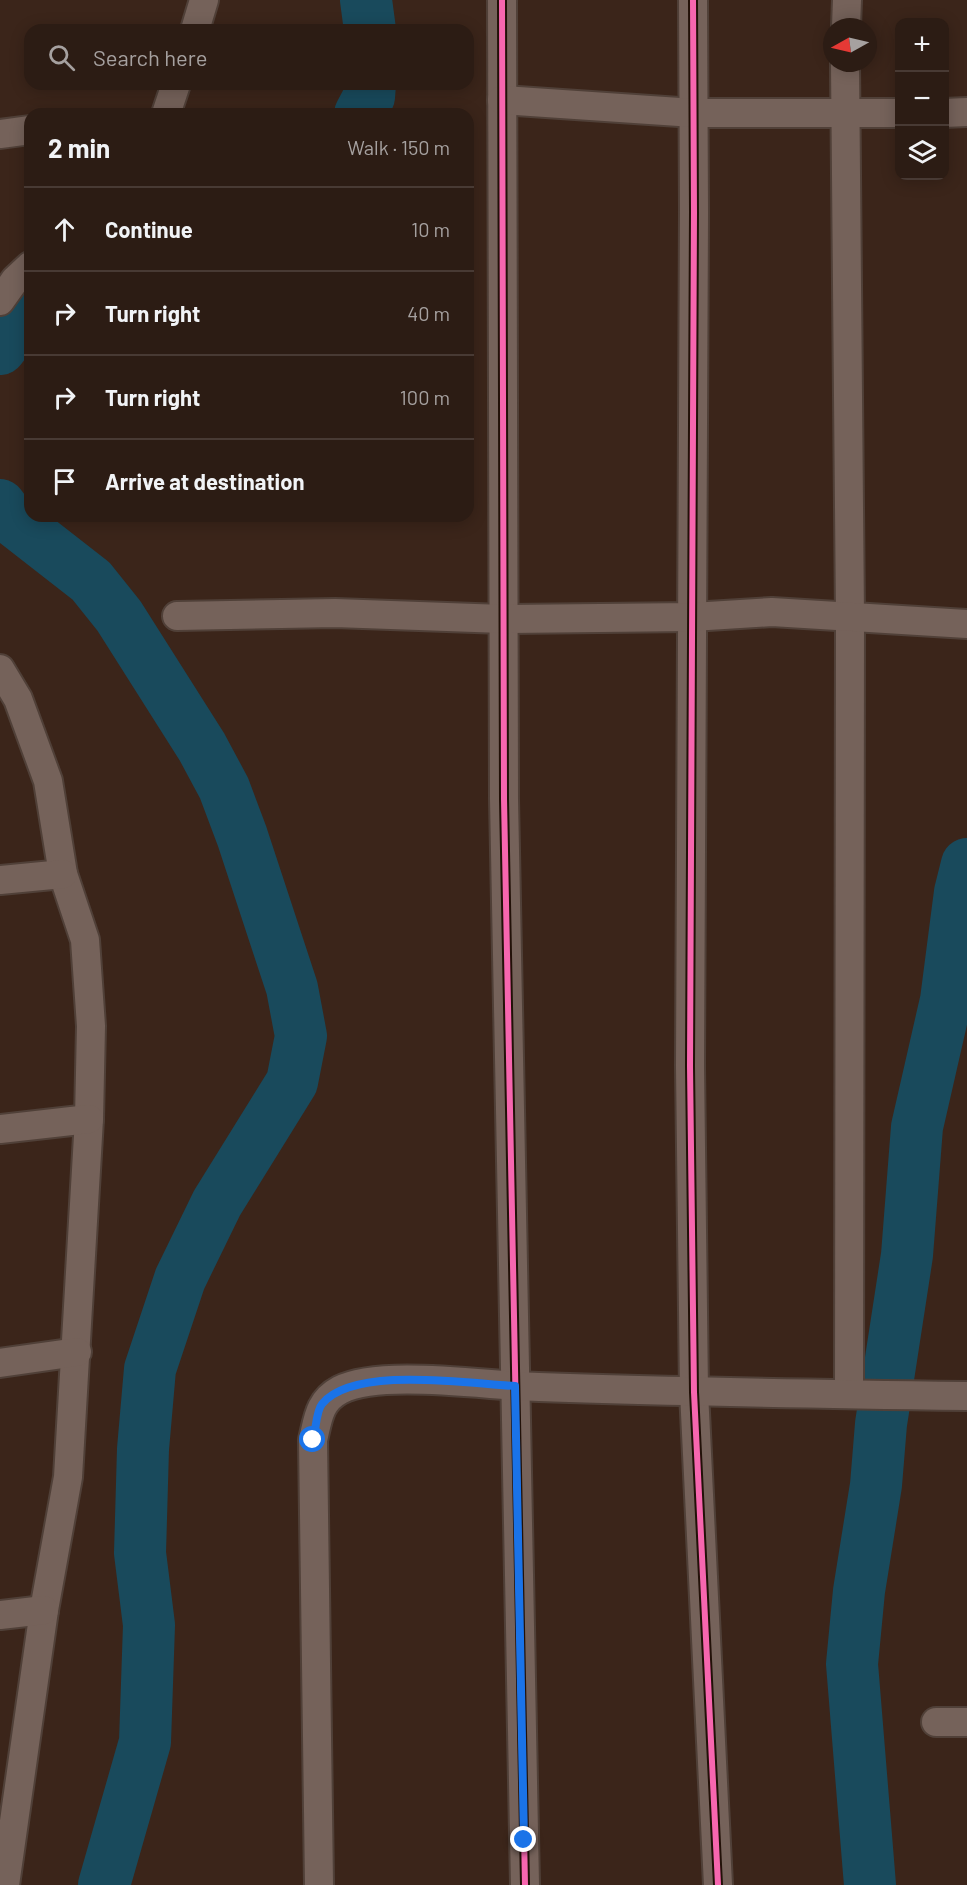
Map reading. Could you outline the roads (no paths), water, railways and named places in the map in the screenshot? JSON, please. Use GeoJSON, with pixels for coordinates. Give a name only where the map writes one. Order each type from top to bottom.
{"type":"FeatureCollection","features":[{"type":"Feature","properties":{"kind":"street"},"geometry":{"type":"LineString","coordinates":[[197,24],[204,0]]}},
{"type":"Feature","properties":{"kind":"street"},"geometry":{"type":"LineString","coordinates":[[502,0],[504,799],[525,1885]]}},
{"type":"Feature","properties":{"kind":"street"},"geometry":{"type":"LineString","coordinates":[[693,0],[690,1066],[694,1392],[718,1885]]}},
{"type":"Feature","properties":{"kind":"street"},"geometry":{"type":"LineString","coordinates":[[846,18],[847,0]]}},
{"type":"Feature","properties":{"kind":"street"},"geometry":{"type":"LineString","coordinates":[[845,72],[850,617],[849,1393]]}},
{"type":"Feature","properties":{"kind":"street"},"geometry":{"type":"LineString","coordinates":[[164,108],[173,90]]}},
{"type":"Feature","properties":{"kind":"street"},"geometry":{"type":"LineString","coordinates":[[502,100],[694,112],[895,113]]}},
{"type":"Feature","properties":{"kind":"street"},"geometry":{"type":"LineString","coordinates":[[949,113],[967,112]]}},
{"type":"Feature","properties":{"kind":"street"},"geometry":{"type":"LineString","coordinates":[[0,134],[24,131]]}},
{"type":"Feature","properties":{"kind":"street"},"geometry":{"type":"LineString","coordinates":[[0,301],[24,272]]}},
{"type":"Feature","properties":{"kind":"street"},"geometry":{"type":"LineString","coordinates":[[177,616],[335,613],[503,619],[692,618],[772,612],[967,624]]}},
{"type":"Feature","properties":{"kind":"street"},"geometry":{"type":"LineString","coordinates":[[0,669],[18,699],[48,781],[63,874],[85,940],[91,1026],[89,1119],[68,1477],[5,1854],[5,1885]]}},
{"type":"Feature","properties":{"kind":"street"},"geometry":{"type":"LineString","coordinates":[[0,880],[63,874]]}},
{"type":"Feature","properties":{"kind":"street"},"geometry":{"type":"LineString","coordinates":[[0,1129],[89,1119]]}},
{"type":"Feature","properties":{"kind":"street"},"geometry":{"type":"LineString","coordinates":[[0,1363],[77,1352]]}},
{"type":"Feature","properties":{"kind":"street"},"geometry":{"type":"LineString","coordinates":[[319,1885],[313,1440],[321,1405],[341,1390],[386,1379],[694,1392],[967,1396]]}},
{"type":"Feature","properties":{"kind":"street"},"geometry":{"type":"LineString","coordinates":[[0,1615],[44,1610]]}},
{"type":"Feature","properties":{"kind":"street"},"geometry":{"type":"LineString","coordinates":[[936,1722],[967,1722]]}},
{"type":"Feature","properties":{"kind":"waterway"},"geometry":{"type":"LineString","coordinates":[[366,0],[369,24]]}},
{"type":"Feature","properties":{"kind":"waterway"},"geometry":{"type":"LineString","coordinates":[[363,108],[369,97],[370,90]]}},
{"type":"Feature","properties":{"kind":"waterway"},"geometry":{"type":"LineString","coordinates":[[0,349],[24,319]]}},
{"type":"Feature","properties":{"kind":"waterway"},"geometry":{"type":"LineString","coordinates":[[0,505],[9,517],[91,581],[119,616],[202,747],[224,788],[242,836],[292,988],[301,1036],[292,1082],[217,1203],[180,1279],[150,1369],[143,1449],[140,1553],[149,1625],[145,1742],[104,1885]]}},
{"type":"Feature","properties":{"kind":"waterway"},"geometry":{"type":"LineString","coordinates":[[870,1885],[852,1664],[859,1591],[876,1485],[881,1424],[907,1255],[917,1127],[946,1000],[960,892],[967,864]]}}]}
